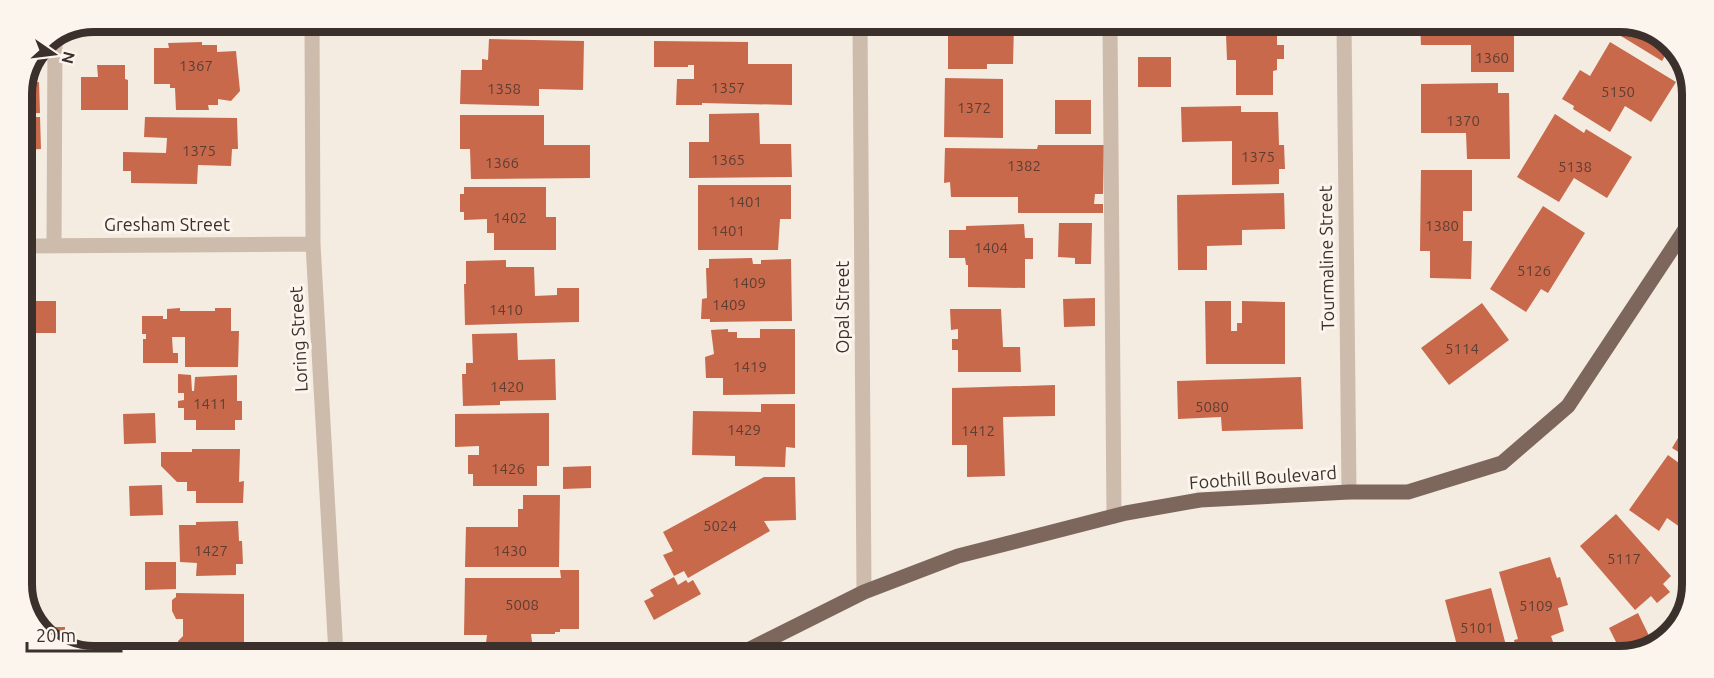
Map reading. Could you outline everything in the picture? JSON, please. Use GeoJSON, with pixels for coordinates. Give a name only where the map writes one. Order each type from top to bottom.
{"type":"FeatureCollection","features":[{"type":"Feature","properties":{"kind":"main road","name":"Foothill Boulevard"},"geometry":{"type":"LineString","coordinates":[[756,646],[864,591],[958,556],[1114,516],[1200,500],[1350,492],[1408,492],[1502,463],[1569,406],[1682,234]]}},
{"type":"Feature","properties":{"kind":"street","name":"Loring Street"},"geometry":{"type":"LineString","coordinates":[[312,32],[313,244],[336,646]]}},
{"type":"Feature","properties":{"kind":"street","name":"Opal Street"},"geometry":{"type":"LineString","coordinates":[[860,32],[864,591]]}},
{"type":"Feature","properties":{"kind":"street"},"geometry":{"type":"LineString","coordinates":[[1110,32],[1114,516]]}},
{"type":"Feature","properties":{"kind":"street","name":"Tourmaline Street"},"geometry":{"type":"LineString","coordinates":[[1344,32],[1350,492]]}},
{"type":"Feature","properties":{"kind":"street"},"geometry":{"type":"LineString","coordinates":[[54,246],[55,46]]}},
{"type":"Feature","properties":{"kind":"street","name":"Gresham Street"},"geometry":{"type":"LineString","coordinates":[[32,246],[313,244]]}},
{"type":"Feature","properties":{"kind":"building"},"geometry":{"type":"Polygon","coordinates":[[[189,32],[236,32],[236,35],[189,36],[189,32]]]}},
{"type":"Feature","properties":{"kind":"building"},"geometry":{"type":"Polygon","coordinates":[[[472,32],[594,32],[594,34],[472,35],[472,32]]]}},
{"type":"Feature","properties":{"kind":"building"},"geometry":{"type":"Polygon","coordinates":[[[948,32],[1014,32],[1013,64],[987,64],[987,69],[948,69],[948,32]]]}},
{"type":"Feature","properties":{"kind":"building"},"geometry":{"type":"Polygon","coordinates":[[[1018,32],[1050,32],[1050,33],[1018,32]]]}},
{"type":"Feature","properties":{"kind":"building"},"geometry":{"type":"Polygon","coordinates":[[[1420,32],[1514,32],[1514,72],[1471,72],[1471,45],[1421,45],[1420,32]]]}},
{"type":"Feature","properties":{"kind":"building"},"geometry":{"type":"Polygon","coordinates":[[[1629,32],[1641,35],[1658,44],[1667,53],[1662,61],[1616,33],[1629,32]]]}},
{"type":"Feature","properties":{"kind":"building"},"geometry":{"type":"Polygon","coordinates":[[[1226,34],[1277,34],[1277,45],[1284,45],[1284,59],[1277,59],[1277,70],[1273,71],[1273,95],[1236,95],[1236,60],[1227,60],[1226,34]]]}},
{"type":"Feature","properties":{"kind":"building"},"geometry":{"type":"Polygon","coordinates":[[[489,39],[584,41],[583,90],[539,89],[539,106],[460,104],[461,70],[482,70],[482,59],[488,60],[489,39]]]}},
{"type":"Feature","properties":{"kind":"building"},"geometry":{"type":"Polygon","coordinates":[[[654,41],[748,42],[748,64],[792,64],[792,105],[702,103],[702,105],[676,105],[677,79],[694,79],[694,65],[654,67],[654,41]]]}},
{"type":"Feature","properties":{"kind":"building"},"geometry":{"type":"Polygon","coordinates":[[[202,42],[202,45],[217,45],[217,52],[236,51],[240,91],[231,101],[218,99],[218,105],[208,105],[209,110],[176,110],[175,88],[170,88],[170,84],[154,84],[154,48],[169,48],[168,43],[202,42]]]}},
{"type":"Feature","properties":{"kind":"building"},"geometry":{"type":"Polygon","coordinates":[[[1610,42],[1676,82],[1651,122],[1625,106],[1610,132],[1573,109],[1574,106],[1562,99],[1580,70],[1590,76],[1610,42]]]}},
{"type":"Feature","properties":{"kind":"building"},"geometry":{"type":"Polygon","coordinates":[[[1138,57],[1171,57],[1171,87],[1138,87],[1138,57]]]}},
{"type":"Feature","properties":{"kind":"building"},"geometry":{"type":"Polygon","coordinates":[[[97,65],[125,65],[125,79],[128,80],[128,110],[81,110],[81,77],[98,77],[97,65]]]}},
{"type":"Feature","properties":{"kind":"building"},"geometry":{"type":"Polygon","coordinates":[[[945,78],[1003,79],[1003,138],[944,137],[945,78]]]}},
{"type":"Feature","properties":{"kind":"building"},"geometry":{"type":"Polygon","coordinates":[[[33,82],[39,82],[40,113],[32,113],[33,82]]]}},
{"type":"Feature","properties":{"kind":"building"},"geometry":{"type":"Polygon","coordinates":[[[1498,83],[1498,93],[1509,93],[1510,159],[1467,159],[1466,133],[1421,133],[1421,84],[1498,83]]]}},
{"type":"Feature","properties":{"kind":"building"},"geometry":{"type":"Polygon","coordinates":[[[1055,100],[1091,100],[1091,134],[1055,134],[1055,100]]]}},
{"type":"Feature","properties":{"kind":"building"},"geometry":{"type":"Polygon","coordinates":[[[1241,106],[1241,112],[1278,112],[1279,145],[1284,145],[1285,169],[1279,169],[1279,184],[1232,185],[1232,141],[1182,142],[1181,107],[1241,106]]]}},
{"type":"Feature","properties":{"kind":"building"},"geometry":{"type":"Polygon","coordinates":[[[759,113],[760,144],[791,144],[792,177],[689,178],[689,142],[709,142],[709,114],[759,113]]]}},
{"type":"Feature","properties":{"kind":"building"},"geometry":{"type":"Polygon","coordinates":[[[1555,114],[1584,133],[1586,129],[1632,157],[1607,198],[1574,178],[1559,202],[1517,177],[1555,114]]]}},
{"type":"Feature","properties":{"kind":"building"},"geometry":{"type":"Polygon","coordinates":[[[460,115],[544,115],[544,145],[590,145],[590,178],[471,179],[470,149],[460,149],[460,115]]]}},
{"type":"Feature","properties":{"kind":"building"},"geometry":{"type":"Polygon","coordinates":[[[32,117],[40,117],[41,149],[32,149],[32,117]]]}},
{"type":"Feature","properties":{"kind":"building"},"geometry":{"type":"Polygon","coordinates":[[[145,117],[237,118],[238,149],[232,149],[231,166],[198,165],[197,184],[131,183],[131,171],[123,171],[123,152],[166,153],[167,138],[144,137],[145,117]]]}},
{"type":"Feature","properties":{"kind":"building"},"geometry":{"type":"Polygon","coordinates":[[[1038,145],[1104,145],[1103,194],[1095,194],[1094,204],[1103,204],[1103,213],[1018,213],[1018,197],[951,197],[950,182],[944,183],[945,148],[1037,149],[1038,145]]]}},
{"type":"Feature","properties":{"kind":"building"},"geometry":{"type":"Polygon","coordinates":[[[1421,170],[1472,170],[1472,211],[1463,211],[1463,241],[1472,241],[1471,279],[1430,278],[1430,251],[1420,251],[1421,170]]]}},
{"type":"Feature","properties":{"kind":"building"},"geometry":{"type":"Polygon","coordinates":[[[698,185],[791,185],[791,219],[780,219],[778,250],[698,250],[698,185]]]}},
{"type":"Feature","properties":{"kind":"building"},"geometry":{"type":"Polygon","coordinates":[[[464,187],[546,187],[546,217],[556,217],[556,250],[494,250],[494,233],[487,233],[487,219],[464,220],[464,212],[460,212],[460,194],[464,194],[464,187]]]}},
{"type":"Feature","properties":{"kind":"building"},"geometry":{"type":"Polygon","coordinates":[[[1284,193],[1285,229],[1242,230],[1242,245],[1207,246],[1207,270],[1178,270],[1177,195],[1284,193]]]}},
{"type":"Feature","properties":{"kind":"building"},"geometry":{"type":"Polygon","coordinates":[[[1543,206],[1585,233],[1548,293],[1541,289],[1526,312],[1490,289],[1543,206]]]}},
{"type":"Feature","properties":{"kind":"building"},"geometry":{"type":"Polygon","coordinates":[[[1059,223],[1092,223],[1091,264],[1075,264],[1075,258],[1058,257],[1059,223]]]}},
{"type":"Feature","properties":{"kind":"building"},"geometry":{"type":"Polygon","coordinates":[[[1024,224],[1025,238],[1033,238],[1033,259],[1025,259],[1025,288],[968,287],[968,265],[966,265],[965,258],[949,258],[949,230],[966,230],[966,226],[1024,224]]]}},
{"type":"Feature","properties":{"kind":"building"},"geometry":{"type":"Polygon","coordinates":[[[752,258],[753,264],[761,264],[761,260],[791,259],[792,321],[710,322],[710,319],[701,319],[702,299],[707,298],[706,268],[709,268],[709,259],[752,258]]]}},
{"type":"Feature","properties":{"kind":"building"},"geometry":{"type":"Polygon","coordinates":[[[506,260],[506,267],[534,267],[535,296],[557,295],[557,288],[579,288],[579,322],[465,325],[466,261],[506,260]]]}},
{"type":"Feature","properties":{"kind":"building"},"geometry":{"type":"Polygon","coordinates":[[[1095,298],[1095,326],[1064,327],[1063,299],[1095,298]]]}},
{"type":"Feature","properties":{"kind":"building"},"geometry":{"type":"Polygon","coordinates":[[[32,301],[56,301],[56,333],[32,333],[32,301]]]}},
{"type":"Feature","properties":{"kind":"building"},"geometry":{"type":"Polygon","coordinates":[[[1205,301],[1231,301],[1231,331],[1237,331],[1237,323],[1242,323],[1242,301],[1285,302],[1285,364],[1206,364],[1205,301]]]}},
{"type":"Feature","properties":{"kind":"building"},"geometry":{"type":"Polygon","coordinates":[[[1482,303],[1509,340],[1449,385],[1421,348],[1482,303]]]}},
{"type":"Feature","properties":{"kind":"building"},"geometry":{"type":"Polygon","coordinates":[[[180,308],[180,311],[215,311],[215,308],[231,308],[231,331],[239,331],[238,367],[185,367],[185,337],[172,337],[173,353],[178,353],[178,363],[143,363],[143,339],[146,339],[146,334],[142,334],[142,316],[163,316],[163,319],[167,319],[167,309],[180,308]]]}},
{"type":"Feature","properties":{"kind":"building"},"geometry":{"type":"Polygon","coordinates":[[[950,309],[1001,309],[1003,347],[1020,347],[1021,372],[958,372],[958,350],[952,350],[952,339],[958,339],[958,329],[951,330],[950,309]]]}},
{"type":"Feature","properties":{"kind":"building"},"geometry":{"type":"Polygon","coordinates":[[[728,329],[728,332],[737,332],[737,338],[760,338],[760,329],[795,329],[795,394],[723,395],[723,378],[706,378],[705,357],[714,354],[711,330],[728,329]]]}},
{"type":"Feature","properties":{"kind":"building"},"geometry":{"type":"Polygon","coordinates":[[[517,333],[518,360],[555,359],[556,400],[500,401],[500,405],[463,406],[462,374],[466,374],[466,363],[473,363],[472,334],[517,333]]]}},
{"type":"Feature","properties":{"kind":"building"},"geometry":{"type":"Polygon","coordinates":[[[178,374],[191,375],[192,391],[194,391],[195,377],[237,375],[237,401],[242,401],[242,420],[235,420],[235,430],[196,430],[196,420],[184,420],[184,408],[178,408],[178,401],[184,400],[184,393],[178,393],[178,374]]]}},
{"type":"Feature","properties":{"kind":"building"},"geometry":{"type":"Polygon","coordinates":[[[1301,377],[1303,429],[1222,431],[1221,417],[1178,419],[1177,381],[1301,377]]]}},
{"type":"Feature","properties":{"kind":"building"},"geometry":{"type":"Polygon","coordinates":[[[1055,385],[1055,416],[1003,417],[1005,476],[967,477],[967,445],[952,445],[952,388],[1055,385]]]}},
{"type":"Feature","properties":{"kind":"building"},"geometry":{"type":"Polygon","coordinates":[[[761,404],[795,404],[795,448],[786,447],[785,467],[735,466],[735,456],[692,455],[693,411],[761,412],[761,404]]]}},
{"type":"Feature","properties":{"kind":"building"},"geometry":{"type":"Polygon","coordinates":[[[155,413],[156,443],[124,444],[123,414],[155,413]]]}},
{"type":"Feature","properties":{"kind":"building"},"geometry":{"type":"Polygon","coordinates":[[[549,413],[549,466],[537,466],[537,486],[473,486],[473,474],[468,474],[468,455],[479,455],[479,446],[455,447],[455,414],[549,413]]]}},
{"type":"Feature","properties":{"kind":"building"},"geometry":{"type":"Polygon","coordinates":[[[1682,431],[1682,454],[1672,448],[1682,431]]]}},
{"type":"Feature","properties":{"kind":"building"},"geometry":{"type":"Polygon","coordinates":[[[192,449],[240,449],[239,482],[244,481],[243,503],[196,503],[196,491],[187,491],[187,482],[177,482],[161,466],[161,452],[192,452],[192,449]]]}},
{"type":"Feature","properties":{"kind":"building"},"geometry":{"type":"Polygon","coordinates":[[[1668,455],[1682,465],[1682,528],[1667,518],[1659,531],[1629,510],[1668,455]]]}},
{"type":"Feature","properties":{"kind":"building"},"geometry":{"type":"Polygon","coordinates":[[[591,466],[591,488],[563,489],[563,467],[591,466]]]}},
{"type":"Feature","properties":{"kind":"building"},"geometry":{"type":"Polygon","coordinates":[[[764,477],[795,477],[796,520],[764,521],[770,531],[688,578],[684,571],[674,576],[663,555],[673,551],[663,532],[764,477]]]}},
{"type":"Feature","properties":{"kind":"building"},"geometry":{"type":"Polygon","coordinates":[[[162,485],[163,515],[130,516],[129,486],[162,485]]]}},
{"type":"Feature","properties":{"kind":"building"},"geometry":{"type":"Polygon","coordinates":[[[523,495],[560,495],[559,567],[465,567],[466,527],[518,527],[518,509],[523,509],[523,495]]]}},
{"type":"Feature","properties":{"kind":"building"},"geometry":{"type":"Polygon","coordinates":[[[1616,514],[1671,576],[1663,584],[1670,592],[1657,603],[1651,596],[1635,610],[1580,546],[1616,514]]]}},
{"type":"Feature","properties":{"kind":"building"},"geometry":{"type":"Polygon","coordinates":[[[238,521],[243,564],[236,564],[236,575],[196,576],[197,563],[180,562],[179,525],[196,525],[196,522],[238,521]]]}},
{"type":"Feature","properties":{"kind":"building"},"geometry":{"type":"Polygon","coordinates":[[[1550,557],[1557,578],[1560,577],[1568,605],[1558,608],[1564,631],[1551,636],[1554,646],[1516,646],[1514,640],[1518,639],[1499,572],[1550,557]]]}},
{"type":"Feature","properties":{"kind":"building"},"geometry":{"type":"Polygon","coordinates":[[[145,562],[176,562],[176,589],[145,590],[145,562]]]}},
{"type":"Feature","properties":{"kind":"building"},"geometry":{"type":"Polygon","coordinates":[[[560,570],[579,570],[579,629],[560,629],[560,632],[555,632],[555,634],[531,634],[532,642],[486,643],[487,635],[464,635],[465,578],[561,578],[560,570]]]}},
{"type":"Feature","properties":{"kind":"building"},"geometry":{"type":"Polygon","coordinates":[[[674,577],[678,585],[686,580],[688,583],[693,580],[701,594],[654,620],[644,601],[654,596],[650,590],[674,577]]]}},
{"type":"Feature","properties":{"kind":"building"},"geometry":{"type":"Polygon","coordinates":[[[1491,588],[1506,646],[1457,646],[1445,600],[1491,588]]]}},
{"type":"Feature","properties":{"kind":"building"},"geometry":{"type":"Polygon","coordinates":[[[176,593],[244,594],[244,646],[178,646],[178,641],[183,636],[183,619],[176,619],[172,611],[172,600],[176,597],[176,593]]]}},
{"type":"Feature","properties":{"kind":"building"},"geometry":{"type":"Polygon","coordinates":[[[1638,613],[1650,639],[1629,646],[1618,646],[1609,628],[1638,613]]]}},
{"type":"Feature","properties":{"kind":"building"},"geometry":{"type":"Polygon","coordinates":[[[49,627],[65,627],[65,639],[49,627]]]}}]}
